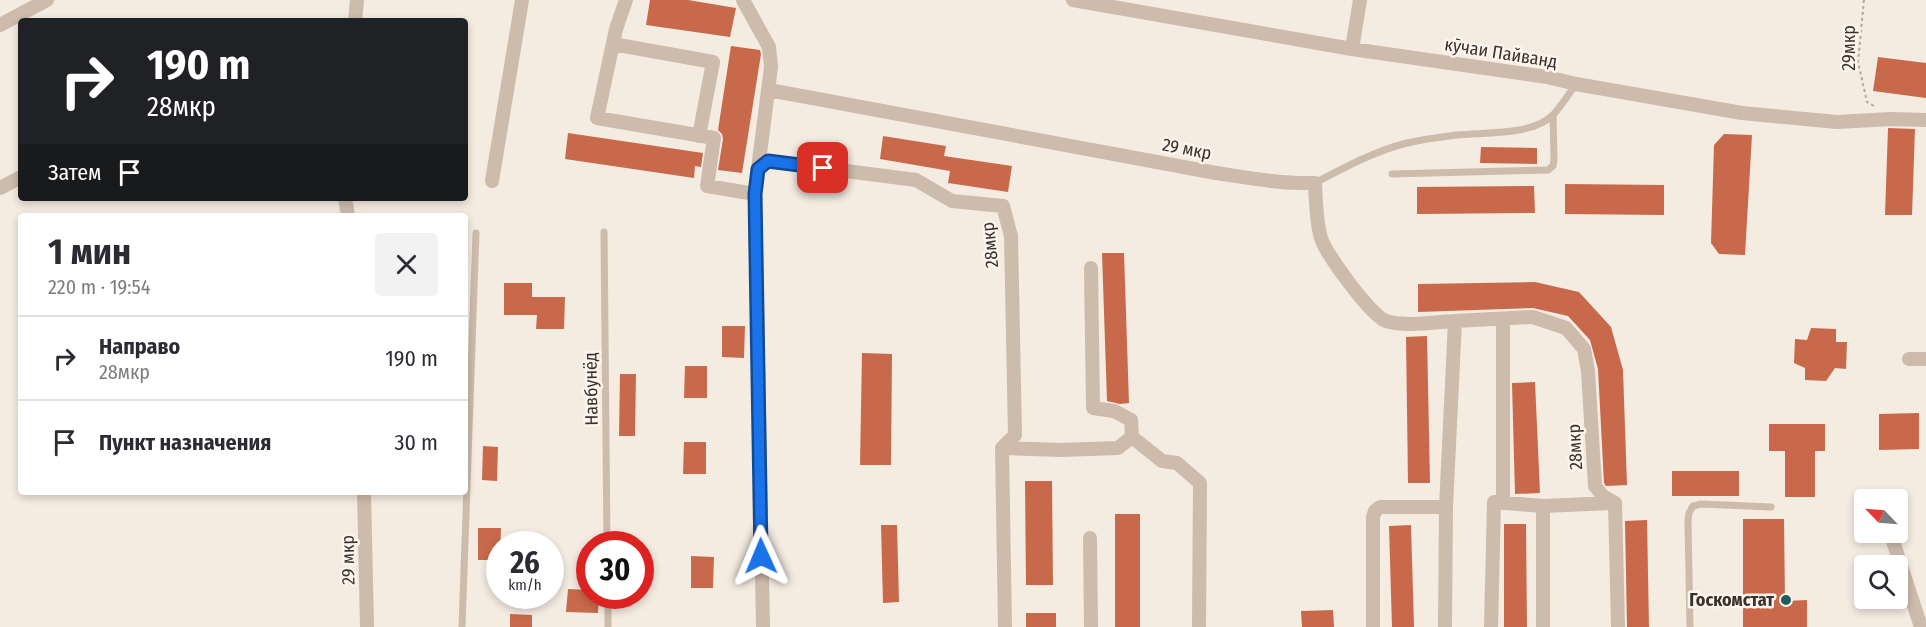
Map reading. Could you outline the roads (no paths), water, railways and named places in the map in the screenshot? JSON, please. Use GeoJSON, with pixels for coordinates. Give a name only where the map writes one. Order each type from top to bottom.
{"type":"FeatureCollection","features":[{"type":"Feature","properties":{"kind":"street"},"geometry":{"type":"LineString","coordinates":[[0,26],[47,0]]}},
{"type":"Feature","properties":{"kind":"street"},"geometry":{"type":"LineString","coordinates":[[355,18],[357,0]]}},
{"type":"Feature","properties":{"kind":"street"},"geometry":{"type":"LineString","coordinates":[[492,181],[522,0]]}},
{"type":"Feature","properties":{"kind":"street"},"geometry":{"type":"LineString","coordinates":[[626,0],[613,44],[597,118],[714,138],[707,186],[755,194]]}},
{"type":"Feature","properties":{"kind":"street"},"geometry":{"type":"LineString","coordinates":[[743,0],[769,47],[771,67],[755,194],[763,627]]}},
{"type":"Feature","properties":{"kind":"street","name":"кӯчаи Пайванд"},"geometry":{"type":"LineString","coordinates":[[1073,0],[1352,49],[1547,77],[1575,84],[1742,113],[1837,122],[1891,118],[1926,120]]}},
{"type":"Feature","properties":{"kind":"street"},"geometry":{"type":"LineString","coordinates":[[1352,49],[1360,0]]}},
{"type":"Feature","properties":{"kind":"street"},"geometry":{"type":"LineString","coordinates":[[613,44],[712,62],[699,136]]}},
{"type":"Feature","properties":{"kind":"street","name":"29 мкр"},"geometry":{"type":"LineString","coordinates":[[769,90],[1216,173],[1297,184],[1315,183]]}},
{"type":"Feature","properties":{"kind":"street","name":"28мкр"},"geometry":{"type":"LineString","coordinates":[[758,169],[768,161],[916,180],[952,201],[1004,206],[1011,236],[1015,435],[1002,448],[1005,627]]}},
{"type":"Feature","properties":{"kind":"street"},"geometry":{"type":"LineString","coordinates":[[0,188],[18,179]]}},
{"type":"Feature","properties":{"kind":"street","name":"28мкр"},"geometry":{"type":"LineString","coordinates":[[1315,183],[1318,223],[1326,250],[1335,265],[1375,313],[1384,320],[1399,323],[1533,317],[1566,328],[1584,349],[1588,371],[1595,486],[1603,496],[1615,503]]}},
{"type":"Feature","properties":{"kind":"street"},"geometry":{"type":"LineString","coordinates":[[1091,268],[1093,408],[1114,411],[1131,420],[1132,437],[1162,461],[1177,463],[1200,483],[1199,627]]}},
{"type":"Feature","properties":{"kind":"street"},"geometry":{"type":"LineString","coordinates":[[1503,319],[1503,503]]}},
{"type":"Feature","properties":{"kind":"street"},"geometry":{"type":"LineString","coordinates":[[1445,627],[1446,507],[1455,321]]}},
{"type":"Feature","properties":{"kind":"street"},"geometry":{"type":"LineString","coordinates":[[1909,359],[1926,359]]}},
{"type":"Feature","properties":{"kind":"street"},"geometry":{"type":"LineString","coordinates":[[1002,448],[1118,448],[1132,437]]}},
{"type":"Feature","properties":{"kind":"street","name":"29 мкр"},"geometry":{"type":"LineString","coordinates":[[364,495],[367,627]]}},
{"type":"Feature","properties":{"kind":"street"},"geometry":{"type":"LineString","coordinates":[[1491,627],[1494,502],[1544,506],[1615,503],[1618,627]]}},
{"type":"Feature","properties":{"kind":"street"},"geometry":{"type":"LineString","coordinates":[[1543,627],[1544,506]]}},
{"type":"Feature","properties":{"kind":"street"},"geometry":{"type":"LineString","coordinates":[[1373,627],[1372,517],[1375,511],[1380,507],[1446,507]]}},
{"type":"Feature","properties":{"kind":"street"},"geometry":{"type":"LineString","coordinates":[[1090,538],[1091,627]]}},
{"type":"Feature","properties":{"kind":"street"},"geometry":{"type":"LineString","coordinates":[[1894,543],[1922,627]]}},
{"type":"Feature","properties":{"kind":"lane","name":"29 мкр"},"geometry":{"type":"LineString","coordinates":[[1315,183],[1349,165],[1406,144],[1433,138],[1505,132],[1531,127],[1553,115],[1575,84]]}},
{"type":"Feature","properties":{"kind":"lane"},"geometry":{"type":"LineString","coordinates":[[1392,174],[1548,170],[1553,166],[1554,159],[1553,115]]}},
{"type":"Feature","properties":{"kind":"lane","name":"Навбунёд"},"geometry":{"type":"LineString","coordinates":[[604,232],[607,531]]}},
{"type":"Feature","properties":{"kind":"lane"},"geometry":{"type":"LineString","coordinates":[[468,458],[476,233]]}},
{"type":"Feature","properties":{"kind":"lane"},"geometry":{"type":"LineString","coordinates":[[462,627],[467,495]]}},
{"type":"Feature","properties":{"kind":"lane"},"geometry":{"type":"LineString","coordinates":[[1690,627],[1688,520],[1693,506],[1701,504],[1771,507]]}},
{"type":"Feature","properties":{"kind":"lane"},"geometry":{"type":"LineString","coordinates":[[608,609],[608,627]]}},
{"type":"Feature","properties":{"kind":"place","name":"Госкомстат"},"geometry":{"type":"Point","coordinates":[1786,600]}}]}
